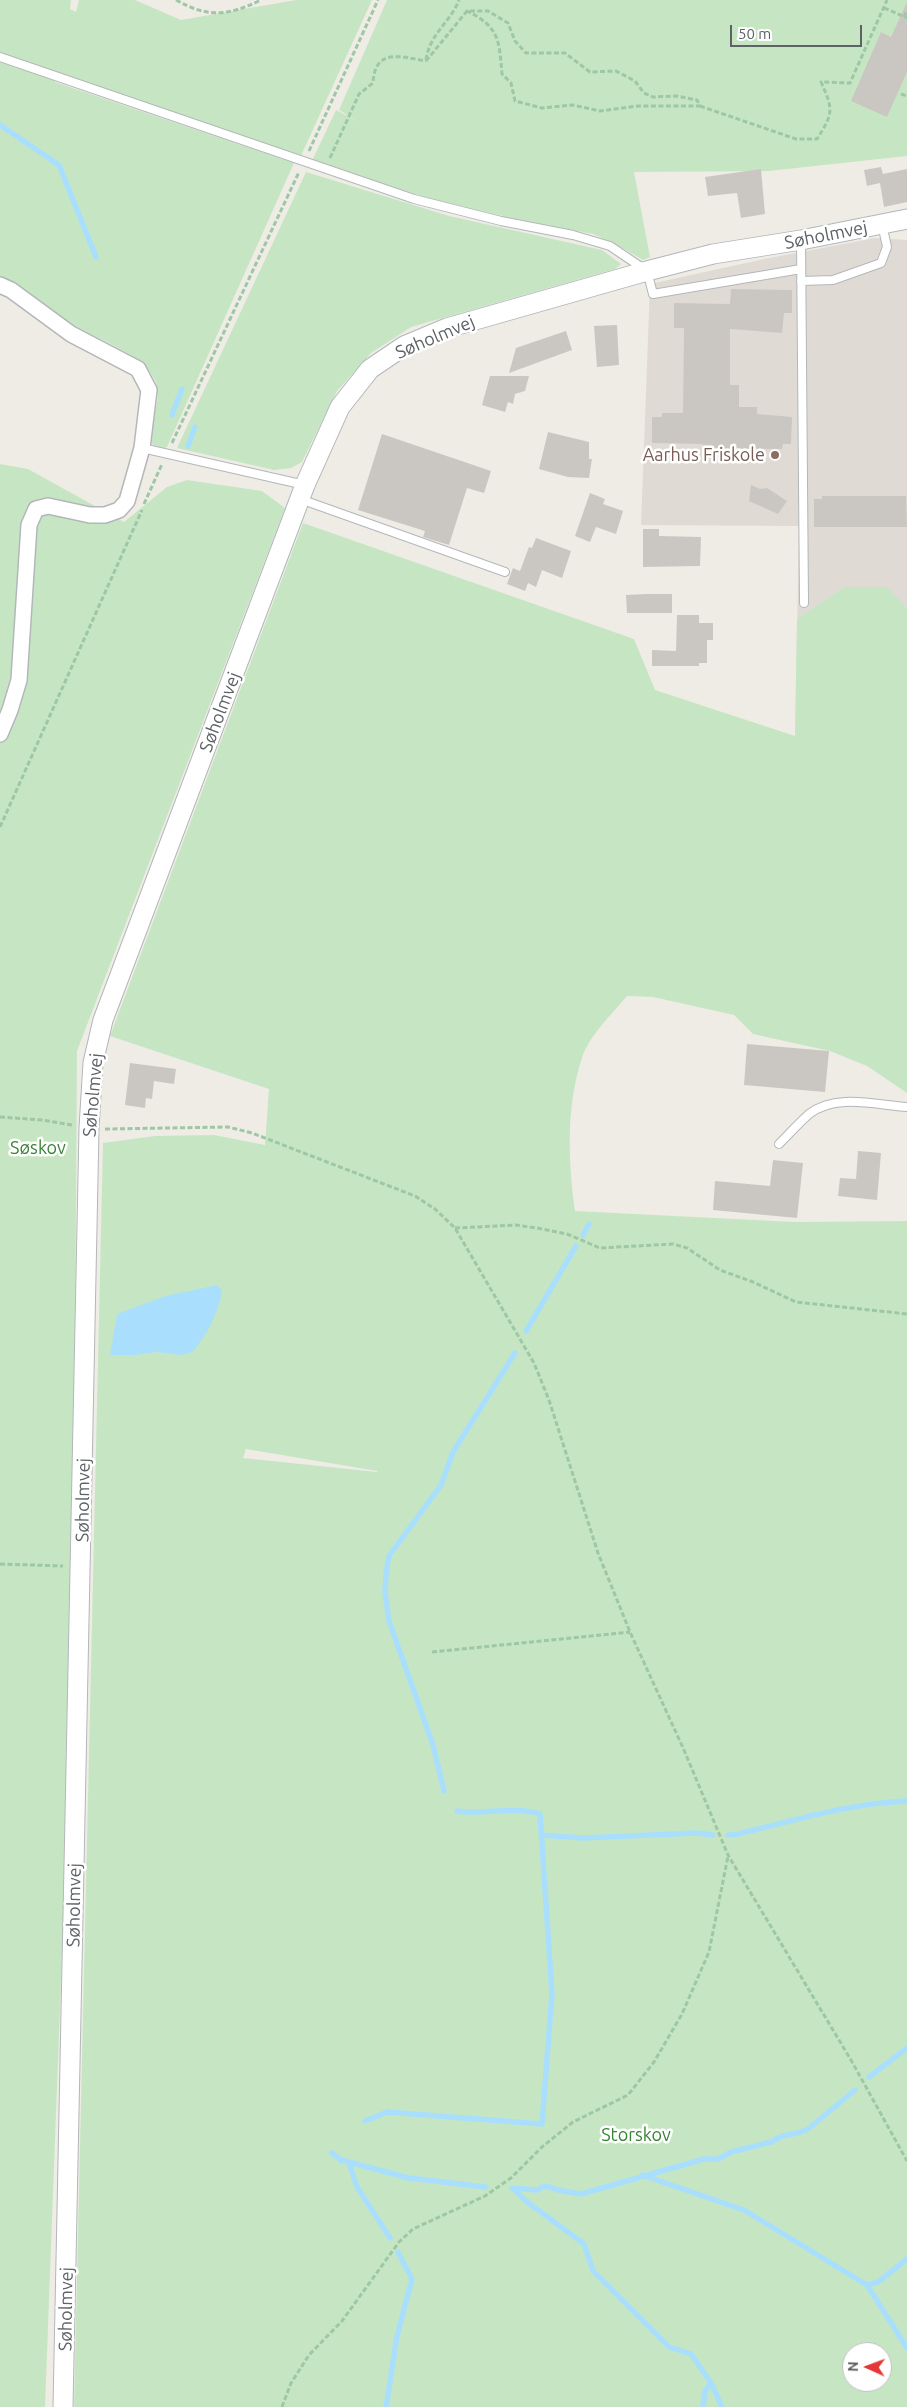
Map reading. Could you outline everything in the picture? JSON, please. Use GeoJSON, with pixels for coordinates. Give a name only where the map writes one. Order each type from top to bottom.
{"type":"FeatureCollection","features":[{"type":"Feature","properties":{"kind":"street","name":"Søholmvej"},"geometry":{"type":"LineString","coordinates":[[63,2407],[82,1566],[89,1128],[93,1063],[103,1020],[302,492],[340,407],[370,369],[404,346],[447,328],[713,254],[801,240],[907,219]]}},
{"type":"Feature","properties":{"kind":"street"},"geometry":{"type":"LineString","coordinates":[[0,285],[11,290],[71,334],[138,369],[149,390],[142,448],[127,500],[119,510],[105,515],[90,515],[48,506],[36,509],[29,525],[19,680],[0,734]]}},
{"type":"Feature","properties":{"kind":"lane"},"geometry":{"type":"LineString","coordinates":[[0,58],[303,163],[414,199],[501,221],[572,235],[610,246],[647,271],[653,294],[801,269]]}},
{"type":"Feature","properties":{"kind":"lane"},"geometry":{"type":"LineString","coordinates":[[801,281],[833,280],[881,263],[887,247],[882,224]]}},
{"type":"Feature","properties":{"kind":"lane"},"geometry":{"type":"LineString","coordinates":[[801,240],[804,603]]}},
{"type":"Feature","properties":{"kind":"lane"},"geometry":{"type":"LineString","coordinates":[[142,448],[302,492],[505,572]]}},
{"type":"Feature","properties":{"kind":"lane"},"geometry":{"type":"LineString","coordinates":[[780,1144],[810,1113],[826,1104],[840,1101],[907,1107]]}},
{"type":"Feature","properties":{"kind":"path"},"geometry":{"type":"LineString","coordinates":[[176,0],[195,11],[214,14],[228,12],[261,0]]}},
{"type":"Feature","properties":{"kind":"path"},"geometry":{"type":"LineString","coordinates":[[0,827],[166,456],[378,0]]}},
{"type":"Feature","properties":{"kind":"path"},"geometry":{"type":"LineString","coordinates":[[426,61],[437,30],[456,9],[459,0]]}},
{"type":"Feature","properties":{"kind":"path"},"geometry":{"type":"LineString","coordinates":[[467,11],[482,18],[498,39],[502,74],[511,83],[515,101],[542,108],[573,105],[600,111],[638,106],[700,106],[796,140],[817,139],[831,117],[829,101],[821,82],[850,84],[887,0]]}},
{"type":"Feature","properties":{"kind":"path"},"geometry":{"type":"LineString","coordinates":[[884,8],[906,17],[907,11]]}},
{"type":"Feature","properties":{"kind":"path"},"geometry":{"type":"LineString","coordinates":[[426,61],[467,11]]}},
{"type":"Feature","properties":{"kind":"path"},"geometry":{"type":"LineString","coordinates":[[467,11],[488,11],[508,23],[515,41],[526,52],[565,53],[590,72],[616,72],[635,81],[644,92],[653,97],[677,96],[697,100],[700,106]]}},
{"type":"Feature","properties":{"kind":"path"},"geometry":{"type":"LineString","coordinates":[[324,170],[360,94],[374,83],[374,72],[382,60],[394,55],[426,61]]}},
{"type":"Feature","properties":{"kind":"path"},"geometry":{"type":"LineString","coordinates":[[901,94],[907,96]]}},
{"type":"Feature","properties":{"kind":"path"},"geometry":{"type":"LineString","coordinates":[[0,1117],[42,1120],[89,1128],[117,1130],[228,1127],[252,1133],[416,1196],[436,1209],[455,1228],[534,1364],[549,1400],[598,1552],[630,1632],[684,1750],[728,1855],[851,2060],[907,2161]]}},
{"type":"Feature","properties":{"kind":"path"},"geometry":{"type":"LineString","coordinates":[[455,1228],[516,1225],[567,1234],[600,1248],[673,1244],[687,1248],[720,1270],[753,1282],[796,1302],[907,1314]]}},
{"type":"Feature","properties":{"kind":"path"},"geometry":{"type":"LineString","coordinates":[[0,1564],[82,1566]]}},
{"type":"Feature","properties":{"kind":"path"},"geometry":{"type":"LineString","coordinates":[[432,1652],[630,1632]]}},
{"type":"Feature","properties":{"kind":"path"},"geometry":{"type":"LineString","coordinates":[[282,2407],[291,2383],[309,2355],[342,2321],[398,2242],[412,2229],[485,2196],[511,2178],[542,2146],[573,2122],[628,2095],[654,2062],[677,2022],[709,1952],[728,1855]]}},
{"type":"Feature","properties":{"kind":"shaded area","name":"Aarhus Friskole"},"geometry":{"type":"Polygon","coordinates":[[[875,238],[907,240],[907,777],[795,737],[799,526],[641,525],[650,284],[764,259],[875,238]]]}},
{"type":"Feature","properties":{"kind":"green space"},"geometry":{"type":"Polygon","coordinates":[[[0,0],[71,0],[70,9],[76,12],[79,0],[135,0],[181,20],[296,0],[372,0],[300,158],[57,74],[55,82],[294,163],[167,447],[161,449],[152,444],[151,428],[157,404],[157,388],[155,380],[141,363],[119,348],[65,320],[4,279],[0,294],[0,0]]]}},
{"type":"Feature","properties":{"kind":"green space"},"geometry":{"type":"Polygon","coordinates":[[[387,0],[907,0],[907,156],[769,171],[634,172],[650,257],[643,260],[593,234],[515,219],[428,198],[312,161],[336,110],[357,121],[339,110],[387,0]]]}},
{"type":"Feature","properties":{"kind":"green space"},"geometry":{"type":"Polygon","coordinates":[[[306,172],[449,216],[602,250],[621,264],[615,269],[411,327],[371,353],[337,391],[302,462],[291,468],[274,470],[177,448],[306,172]]]}},
{"type":"Feature","properties":{"kind":"green space","name":"Søskov"},"geometry":{"type":"Polygon","coordinates":[[[0,464],[28,469],[124,522],[167,487],[187,480],[262,491],[285,508],[77,1051],[73,1662],[45,2407],[0,2407],[0,464]]]}},
{"type":"Feature","properties":{"kind":"green space","name":"Storskov"},"geometry":{"type":"Polygon","coordinates":[[[303,523],[634,639],[655,690],[795,736],[797,619],[845,587],[887,587],[907,609],[907,1093],[867,1066],[830,1051],[753,1034],[734,1015],[653,997],[627,996],[595,1034],[582,1058],[573,1095],[570,1153],[575,1211],[794,1222],[907,1221],[907,2407],[74,2407],[103,1143],[155,1136],[214,1135],[265,1145],[269,1089],[110,1036],[303,523]],[[246,1449],[243,1458],[377,1472],[246,1449]]]}},
{"type":"Feature","properties":{"kind":"water"},"geometry":{"type":"Polygon","coordinates":[[[217,1285],[222,1290],[218,1307],[208,1331],[193,1352],[181,1355],[157,1352],[136,1355],[110,1355],[117,1314],[165,1296],[217,1285]]]}},
{"type":"Feature","properties":{"kind":"building"},"geometry":{"type":"Polygon","coordinates":[[[907,2],[907,72],[887,117],[851,101],[881,32],[891,37],[907,2]]]}},
{"type":"Feature","properties":{"kind":"building"},"geometry":{"type":"Polygon","coordinates":[[[881,167],[883,174],[907,169],[907,202],[884,207],[880,183],[867,186],[864,170],[881,167]]]}},
{"type":"Feature","properties":{"kind":"building"},"geometry":{"type":"Polygon","coordinates":[[[761,169],[765,214],[741,218],[737,193],[708,196],[705,177],[761,169]]]}},
{"type":"Feature","properties":{"kind":"building"},"geometry":{"type":"Polygon","coordinates":[[[731,289],[792,290],[792,313],[784,313],[782,333],[730,329],[730,385],[739,385],[739,407],[757,407],[757,414],[792,417],[791,444],[783,444],[782,449],[703,448],[703,444],[652,443],[652,417],[662,417],[662,413],[683,413],[684,328],[674,328],[674,303],[730,304],[731,289]]]}},
{"type":"Feature","properties":{"kind":"building"},"geometry":{"type":"Polygon","coordinates":[[[617,325],[619,365],[597,367],[594,326],[617,325]]]}},
{"type":"Feature","properties":{"kind":"building"},"geometry":{"type":"Polygon","coordinates":[[[566,331],[572,350],[509,373],[516,348],[566,331]]]}},
{"type":"Feature","properties":{"kind":"building"},"geometry":{"type":"Polygon","coordinates":[[[490,376],[529,376],[525,391],[515,394],[513,404],[508,402],[505,412],[482,405],[490,376]]]}},
{"type":"Feature","properties":{"kind":"building"},"geometry":{"type":"Polygon","coordinates":[[[548,432],[589,442],[589,459],[592,459],[589,478],[568,477],[539,469],[548,432]]]}},
{"type":"Feature","properties":{"kind":"building"},"geometry":{"type":"Polygon","coordinates":[[[382,434],[491,471],[484,493],[467,488],[449,545],[423,537],[425,531],[358,510],[382,434]]]}},
{"type":"Feature","properties":{"kind":"building"},"geometry":{"type":"Polygon","coordinates":[[[751,485],[760,489],[767,488],[787,501],[778,514],[749,501],[751,485]]]}},
{"type":"Feature","properties":{"kind":"building"},"geometry":{"type":"Polygon","coordinates":[[[590,493],[605,499],[603,504],[623,511],[616,534],[596,527],[590,542],[575,536],[590,493]]]}},
{"type":"Feature","properties":{"kind":"building"},"geometry":{"type":"Polygon","coordinates":[[[822,496],[906,496],[907,527],[814,527],[814,499],[822,499],[822,496]]]}},
{"type":"Feature","properties":{"kind":"building"},"geometry":{"type":"Polygon","coordinates":[[[643,529],[659,529],[659,536],[701,537],[700,566],[643,567],[643,529]]]}},
{"type":"Feature","properties":{"kind":"building"},"geometry":{"type":"Polygon","coordinates":[[[536,538],[571,551],[562,578],[542,570],[536,587],[528,583],[525,591],[507,584],[513,568],[520,571],[529,547],[532,548],[536,538]]]}},
{"type":"Feature","properties":{"kind":"building"},"geometry":{"type":"Polygon","coordinates":[[[672,594],[672,613],[627,613],[626,595],[672,594]]]}},
{"type":"Feature","properties":{"kind":"building"},"geometry":{"type":"Polygon","coordinates":[[[677,615],[699,615],[699,623],[713,623],[713,640],[707,640],[707,663],[699,663],[699,666],[652,666],[652,650],[676,651],[677,615]]]}},
{"type":"Feature","properties":{"kind":"building"},"geometry":{"type":"Polygon","coordinates":[[[747,1044],[829,1051],[825,1092],[744,1085],[747,1044]]]}},
{"type":"Feature","properties":{"kind":"building"},"geometry":{"type":"Polygon","coordinates":[[[130,1063],[176,1069],[174,1084],[154,1081],[152,1099],[146,1098],[145,1108],[125,1105],[130,1063]]]}},
{"type":"Feature","properties":{"kind":"building"},"geometry":{"type":"Polygon","coordinates":[[[858,1151],[881,1153],[877,1200],[838,1196],[840,1178],[856,1179],[858,1151]]]}},
{"type":"Feature","properties":{"kind":"building"},"geometry":{"type":"Polygon","coordinates":[[[773,1160],[803,1163],[797,1218],[713,1210],[715,1181],[770,1186],[773,1160]]]}},
{"type":"Feature","properties":{"kind":"waterway"},"geometry":{"type":"LineString","coordinates":[[0,125],[59,165],[96,257]]}},
{"type":"Feature","properties":{"kind":"waterway"},"geometry":{"type":"LineString","coordinates":[[172,415],[182,389]]}},
{"type":"Feature","properties":{"kind":"waterway"},"geometry":{"type":"LineString","coordinates":[[188,446],[195,427]]}},
{"type":"Feature","properties":{"kind":"waterway"},"geometry":{"type":"LineString","coordinates":[[583,1235],[589,1224]]}},
{"type":"Feature","properties":{"kind":"waterway"},"geometry":{"type":"LineString","coordinates":[[526,1331],[576,1246]]}},
{"type":"Feature","properties":{"kind":"waterway"},"geometry":{"type":"LineString","coordinates":[[444,1791],[433,1745],[389,1621],[385,1592],[386,1573],[389,1556],[441,1485],[453,1452],[515,1353]]}},
{"type":"Feature","properties":{"kind":"waterway"},"geometry":{"type":"LineString","coordinates":[[728,1835],[864,1805],[907,1801]]}},
{"type":"Feature","properties":{"kind":"waterway"},"geometry":{"type":"LineString","coordinates":[[365,2121],[387,2112],[542,2124],[552,1994],[540,1814],[519,1811],[457,1811]]}},
{"type":"Feature","properties":{"kind":"waterway"},"geometry":{"type":"LineString","coordinates":[[542,1835],[582,1838],[697,1833],[713,1835]]}},
{"type":"Feature","properties":{"kind":"waterway"},"geometry":{"type":"LineString","coordinates":[[869,2077],[907,2048]]}},
{"type":"Feature","properties":{"kind":"waterway"},"geometry":{"type":"LineString","coordinates":[[512,2188],[538,2190],[544,2186],[581,2194],[704,2159],[718,2159],[731,2152],[771,2142],[782,2136],[808,2129],[855,2090]]}},
{"type":"Feature","properties":{"kind":"waterway"},"geometry":{"type":"LineString","coordinates":[[332,2153],[341,2160],[409,2178],[486,2187]]}},
{"type":"Feature","properties":{"kind":"waterway"},"geometry":{"type":"LineString","coordinates":[[349,2163],[357,2187],[390,2238]]}},
{"type":"Feature","properties":{"kind":"waterway"},"geometry":{"type":"LineString","coordinates":[[642,2175],[744,2210],[867,2285],[878,2282],[907,2259]]}},
{"type":"Feature","properties":{"kind":"waterway"},"geometry":{"type":"LineString","coordinates":[[512,2188],[526,2201],[584,2244],[593,2271],[669,2347],[691,2354],[711,2383],[722,2407]]}},
{"type":"Feature","properties":{"kind":"waterway"},"geometry":{"type":"LineString","coordinates":[[386,2407],[397,2336],[412,2279],[398,2252]]}},
{"type":"Feature","properties":{"kind":"waterway"},"geometry":{"type":"LineString","coordinates":[[867,2285],[907,2348]]}},
{"type":"Feature","properties":{"kind":"waterway"},"geometry":{"type":"LineString","coordinates":[[703,2407],[705,2391],[711,2383]]}},
{"type":"Feature","properties":{"kind":"place","name":"Aarhus Friskole"},"geometry":{"type":"Point","coordinates":[775,455]}}]}
